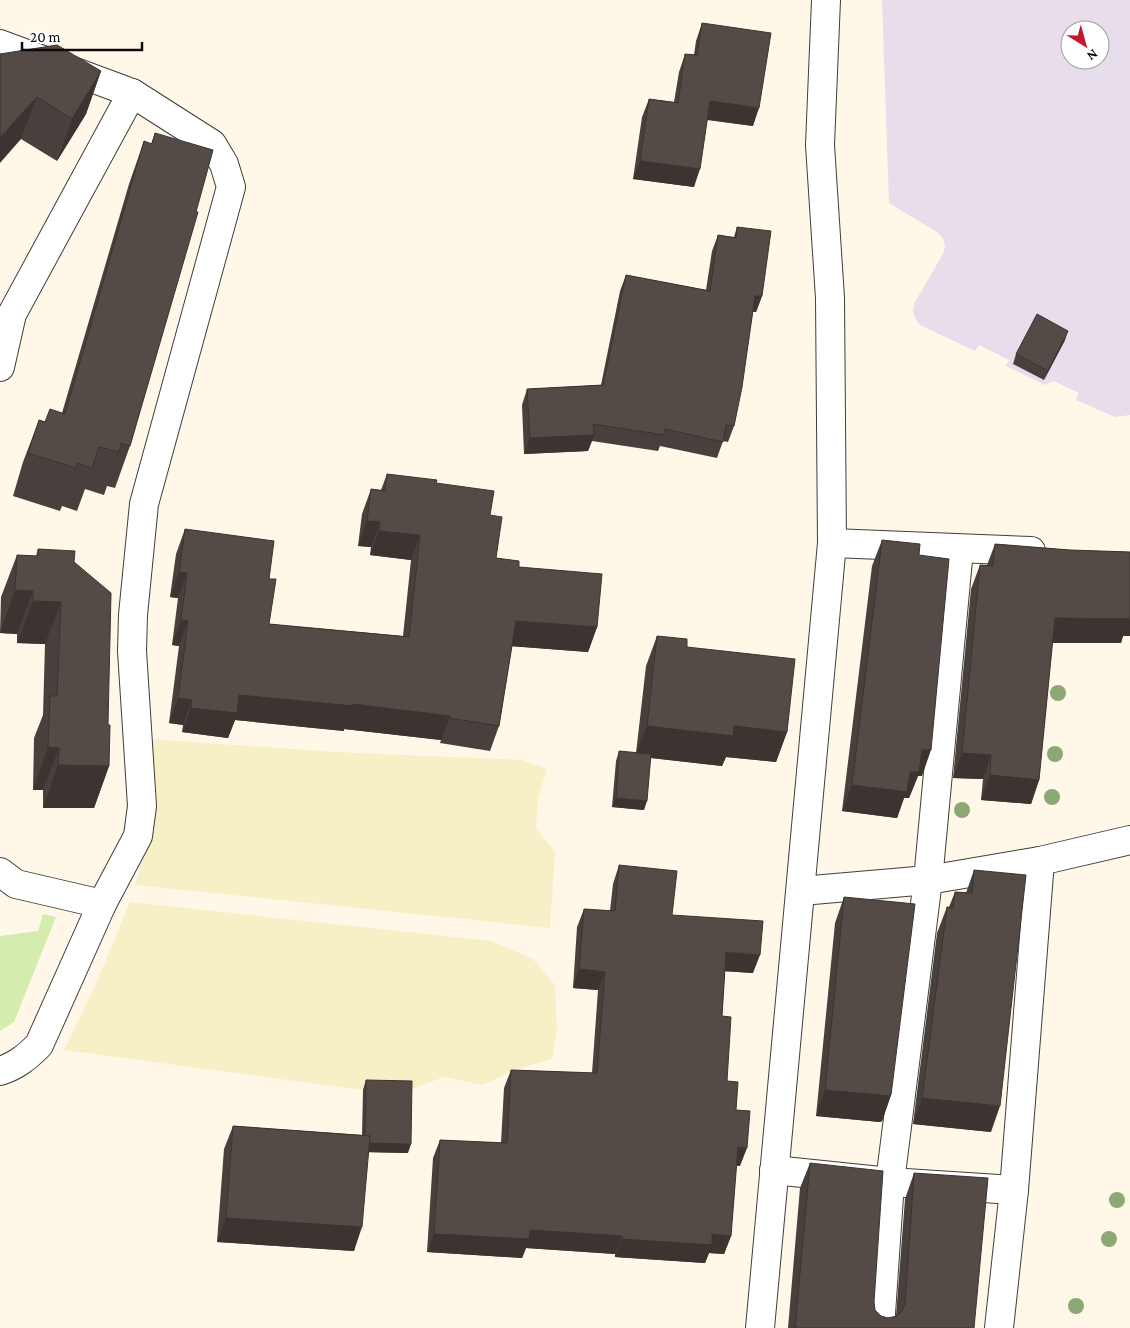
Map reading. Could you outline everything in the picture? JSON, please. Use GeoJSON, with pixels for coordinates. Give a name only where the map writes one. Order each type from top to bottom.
{"type":"FeatureCollection","features":[{"type":"Feature","properties":{"kind":"street"},"geometry":{"type":"LineString","coordinates":[[760,1328],[832,543],[830,298],[820,145],[826,0]]}},
{"type":"Feature","properties":{"kind":"street"},"geometry":{"type":"LineString","coordinates":[[0,44],[132,93],[212,144],[224,164],[231,187],[144,504],[133,614],[132,651],[142,806],[138,836],[102,904],[38,1045],[27,1057],[12,1067],[0,1071]]}},
{"type":"Feature","properties":{"kind":"street"},"geometry":{"type":"LineString","coordinates":[[0,366],[12,314],[132,93]]}},
{"type":"Feature","properties":{"kind":"street"},"geometry":{"type":"LineString","coordinates":[[832,543],[1054,551]]}},
{"type":"Feature","properties":{"kind":"street"},"geometry":{"type":"LineString","coordinates":[[880,1328],[890,1182],[928,880],[959,549]]}},
{"type":"Feature","properties":{"kind":"street"},"geometry":{"type":"LineString","coordinates":[[801,891],[928,880],[1040,862],[1130,840]]}},
{"type":"Feature","properties":{"kind":"street"},"geometry":{"type":"LineString","coordinates":[[999,1328],[1014,1190],[1040,862]]}},
{"type":"Feature","properties":{"kind":"street"},"geometry":{"type":"LineString","coordinates":[[0,872],[16,884],[102,904]]}},
{"type":"Feature","properties":{"kind":"street"},"geometry":{"type":"LineString","coordinates":[[774,1170],[890,1182],[1014,1190]]}},
{"type":"Feature","properties":{"kind":"shaded area"},"geometry":{"type":"Polygon","coordinates":[[[882,0],[1130,0],[1130,415],[1115,417],[1076,400],[1079,393],[1054,381],[1045,385],[1006,366],[1009,360],[979,345],[975,351],[920,325],[913,312],[914,304],[944,252],[943,238],[937,232],[889,203],[882,0]]]}},
{"type":"Feature","properties":{"kind":"shaded area"},"geometry":{"type":"Polygon","coordinates":[[[150,739],[336,752],[522,760],[547,769],[538,799],[536,828],[555,852],[550,928],[135,885],[144,855],[149,814],[150,739]]]}},
{"type":"Feature","properties":{"kind":"shaded area"},"geometry":{"type":"Polygon","coordinates":[[[130,902],[491,941],[533,959],[555,985],[557,1031],[552,1059],[515,1070],[483,1085],[444,1077],[409,1090],[363,1090],[64,1050],[95,986],[130,902]]]}},
{"type":"Feature","properties":{"kind":"green space"},"geometry":{"type":"Polygon","coordinates":[[[43,914],[56,917],[14,1022],[0,1031],[0,936],[38,931],[43,914]]]}},
{"type":"Feature","properties":{"kind":"building"},"geometry":{"type":"Polygon","coordinates":[[[702,23],[771,33],[759,108],[710,101],[700,169],[640,161],[649,99],[678,103],[685,54],[697,55],[702,23]]]}},
{"type":"Feature","properties":{"kind":"building"},"geometry":{"type":"Polygon","coordinates":[[[57,45],[101,71],[72,119],[37,97],[0,137],[0,54],[57,45]]]}},
{"type":"Feature","properties":{"kind":"building"},"geometry":{"type":"Polygon","coordinates":[[[155,133],[213,150],[196,212],[198,212],[130,446],[121,443],[119,452],[99,447],[92,468],[77,463],[76,468],[28,453],[39,420],[45,422],[50,409],[65,414],[144,141],[152,144],[155,133]]]}},
{"type":"Feature","properties":{"kind":"building"},"geometry":{"type":"Polygon","coordinates":[[[737,227],[771,231],[762,296],[755,296],[742,387],[734,426],[726,425],[723,442],[665,429],[664,435],[593,424],[594,435],[530,438],[527,389],[603,385],[626,275],[710,291],[718,235],[736,238],[737,227]]]}},
{"type":"Feature","properties":{"kind":"building"},"geometry":{"type":"Polygon","coordinates":[[[1037,314],[1068,331],[1048,371],[1016,354],[1037,314]]]}},
{"type":"Feature","properties":{"kind":"building"},"geometry":{"type":"Polygon","coordinates":[[[387,474],[437,480],[436,483],[494,491],[490,515],[502,517],[496,558],[519,561],[519,567],[602,574],[597,627],[516,621],[499,726],[449,718],[450,716],[353,704],[353,706],[239,695],[237,713],[191,708],[192,700],[178,698],[188,621],[181,620],[187,573],[179,572],[185,529],[274,541],[269,579],[276,579],[269,624],[409,637],[420,535],[379,531],[380,522],[367,521],[371,489],[385,491],[387,474]]]}},
{"type":"Feature","properties":{"kind":"building"},"geometry":{"type":"Polygon","coordinates":[[[882,540],[920,544],[919,555],[949,559],[931,750],[922,750],[919,772],[910,772],[907,792],[852,785],[882,540]]]}},
{"type":"Feature","properties":{"kind":"building"},"geometry":{"type":"Polygon","coordinates":[[[995,544],[1070,550],[1130,552],[1130,619],[1055,618],[1039,780],[990,775],[991,755],[962,753],[980,565],[993,566],[995,544]]]}},
{"type":"Feature","properties":{"kind":"building"},"geometry":{"type":"Polygon","coordinates":[[[38,549],[75,551],[74,562],[111,593],[109,766],[58,765],[59,748],[48,747],[50,696],[57,696],[61,602],[33,601],[33,591],[15,590],[17,555],[38,556],[38,549]]]}},
{"type":"Feature","properties":{"kind":"building"},"geometry":{"type":"Polygon","coordinates":[[[657,636],[687,639],[687,647],[795,659],[787,732],[734,726],[733,736],[647,726],[657,636]]]}},
{"type":"Feature","properties":{"kind":"building"},"geometry":{"type":"Polygon","coordinates":[[[619,751],[651,754],[647,801],[616,798],[619,751]]]}},
{"type":"Feature","properties":{"kind":"building"},"geometry":{"type":"Polygon","coordinates":[[[619,865],[677,871],[672,915],[763,921],[760,955],[726,952],[722,1016],[731,1017],[727,1081],[738,1082],[736,1110],[750,1111],[747,1148],[738,1147],[731,1236],[712,1234],[712,1245],[622,1239],[622,1236],[530,1230],[529,1239],[434,1234],[440,1140],[507,1143],[511,1070],[597,1073],[605,972],[579,969],[584,909],[615,911],[619,865]]]}},
{"type":"Feature","properties":{"kind":"building"},"geometry":{"type":"Polygon","coordinates":[[[974,870],[1026,875],[1000,1106],[922,1098],[947,907],[953,908],[955,892],[972,893],[974,870]]]}},
{"type":"Feature","properties":{"kind":"building"},"geometry":{"type":"Polygon","coordinates":[[[844,897],[915,904],[890,1096],[825,1090],[844,897]]]}},
{"type":"Feature","properties":{"kind":"building"},"geometry":{"type":"Polygon","coordinates":[[[366,1080],[412,1081],[411,1144],[369,1143],[370,1136],[365,1136],[366,1080]]]}},
{"type":"Feature","properties":{"kind":"building"},"geometry":{"type":"Polygon","coordinates":[[[233,1126],[370,1136],[362,1227],[226,1218],[233,1126]]]}},
{"type":"Feature","properties":{"kind":"building"},"geometry":{"type":"Polygon","coordinates":[[[810,1163],[883,1171],[874,1302],[875,1310],[881,1316],[888,1318],[897,1316],[905,1304],[914,1173],[988,1178],[974,1328],[795,1328],[810,1163]]]}}]}
